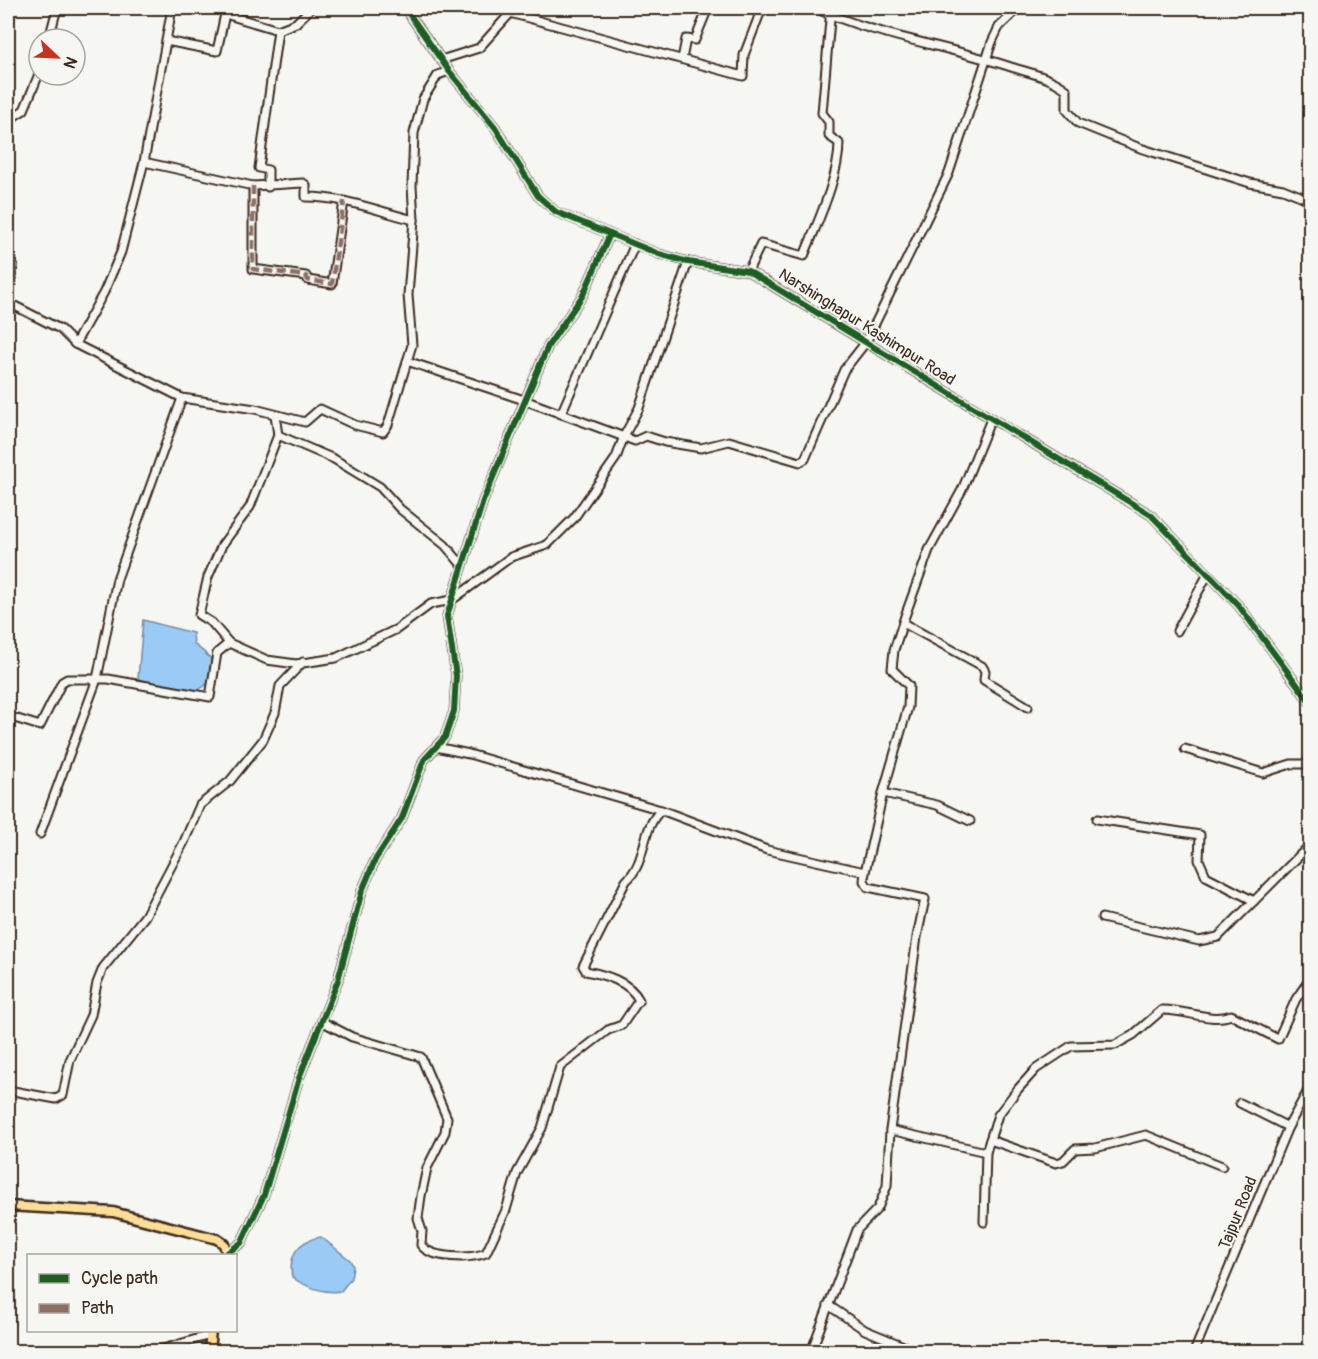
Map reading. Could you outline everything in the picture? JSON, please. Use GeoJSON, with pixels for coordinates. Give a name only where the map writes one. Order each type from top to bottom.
{"type":"FeatureCollection","features":[{"type":"Feature","properties":{"kind":"main road"},"geometry":{"type":"LineString","coordinates":[[8,1206],[124,1214],[217,1239],[224,1244],[227,1254]]}},
{"type":"Feature","properties":{"kind":"main road"},"geometry":{"type":"LineString","coordinates":[[209,1352],[210,1333]]}},
{"type":"Feature","properties":{"kind":"street"},"geometry":{"type":"LineString","coordinates":[[52,27],[57,8]]}},
{"type":"Feature","properties":{"kind":"street"},"geometry":{"type":"LineString","coordinates":[[75,344],[104,292],[121,252],[144,162],[172,8]]}},
{"type":"Feature","properties":{"kind":"street"},"geometry":{"type":"LineString","coordinates":[[166,41],[217,51],[225,14],[278,30],[296,23],[311,8]]}},
{"type":"Feature","properties":{"kind":"street","name":"Narshinghapur Kashimpur Road"},"geometry":{"type":"LineString","coordinates":[[405,8],[449,71],[495,127],[538,196],[556,212],[635,244],[688,262],[748,271],[1151,515],[1239,606],[1311,702]]}},
{"type":"Feature","properties":{"kind":"street"},"geometry":{"type":"LineString","coordinates":[[682,59],[686,39],[695,40],[708,8]]}},
{"type":"Feature","properties":{"kind":"street"},"geometry":{"type":"LineString","coordinates":[[441,60],[479,48],[513,10],[743,76],[744,55],[762,8]]}},
{"type":"Feature","properties":{"kind":"street"},"geometry":{"type":"LineString","coordinates":[[815,8],[830,11],[889,34],[986,57],[1036,73],[1060,84],[1067,90],[1067,110],[1078,123],[1250,183],[1283,189],[1311,200]]}},
{"type":"Feature","properties":{"kind":"street"},"geometry":{"type":"LineString","coordinates":[[407,361],[524,399],[634,441],[646,436],[665,442],[701,448],[729,441],[800,462],[805,459],[844,370],[866,342],[949,173],[986,57],[999,27],[1019,8]]}},
{"type":"Feature","properties":{"kind":"street"},"geometry":{"type":"LineString","coordinates":[[748,271],[761,244],[804,256],[825,201],[839,154],[839,143],[829,136],[829,122],[822,113],[821,97],[829,53],[830,11]]}},
{"type":"Feature","properties":{"kind":"street"},"geometry":{"type":"LineString","coordinates":[[268,187],[268,170],[259,168],[278,30]]}},
{"type":"Feature","properties":{"kind":"street"},"geometry":{"type":"LineString","coordinates":[[8,254],[13,264],[8,305],[60,329],[75,344],[182,398],[255,409],[305,422],[320,410],[356,425],[383,432],[388,425],[412,345],[408,330],[408,295],[414,220],[412,186],[414,133],[423,99],[438,75],[449,71]]}},
{"type":"Feature","properties":{"kind":"street"},"geometry":{"type":"LineString","coordinates":[[8,120],[24,110],[34,87]]}},
{"type":"Feature","properties":{"kind":"street"},"geometry":{"type":"LineString","coordinates":[[144,162],[253,186],[268,187],[303,183],[306,185],[306,197],[344,201],[414,220]]}},
{"type":"Feature","properties":{"kind":"street"},"geometry":{"type":"LineString","coordinates":[[253,186],[254,269],[306,276],[308,280],[332,284],[344,201]]}},
{"type":"Feature","properties":{"kind":"street"},"geometry":{"type":"LineString","coordinates":[[227,1254],[241,1243],[264,1195],[299,1078],[338,980],[362,891],[375,860],[402,818],[424,760],[445,737],[454,711],[456,675],[447,616],[483,501],[548,346],[583,295],[610,234]]}},
{"type":"Feature","properties":{"kind":"street"},"geometry":{"type":"LineString","coordinates":[[561,414],[635,244]]}},
{"type":"Feature","properties":{"kind":"street"},"geometry":{"type":"LineString","coordinates":[[275,415],[278,435],[250,507],[222,545],[208,577],[199,615],[212,622],[229,643],[267,660],[303,662],[336,658],[397,629],[431,604],[452,600],[511,557],[547,545],[574,518],[616,458],[624,436],[639,408],[688,262]]}},
{"type":"Feature","properties":{"kind":"street"},"geometry":{"type":"LineString","coordinates":[[40,834],[97,679],[117,579],[182,398]]}},
{"type":"Feature","properties":{"kind":"street"},"geometry":{"type":"LineString","coordinates":[[811,1352],[857,1230],[878,1208],[885,1192],[890,1130],[917,937],[925,903],[925,899],[915,896],[868,887],[864,881],[883,793],[908,707],[909,686],[892,669],[894,650],[929,550],[962,490],[991,419]]}},
{"type":"Feature","properties":{"kind":"street"},"geometry":{"type":"LineString","coordinates":[[278,435],[334,459],[380,487],[400,509],[446,545],[462,565]]}},
{"type":"Feature","properties":{"kind":"street"},"geometry":{"type":"LineString","coordinates":[[1177,631],[1208,574]]}},
{"type":"Feature","properties":{"kind":"street"},"geometry":{"type":"LineString","coordinates":[[903,623],[982,666],[985,671],[984,680],[1028,707]]}},
{"type":"Feature","properties":{"kind":"street"},"geometry":{"type":"LineString","coordinates":[[8,716],[40,726],[62,682],[67,679],[97,679],[210,697],[217,653],[229,643]]}},
{"type":"Feature","properties":{"kind":"street"},"geometry":{"type":"LineString","coordinates":[[8,1090],[56,1099],[63,1095],[70,1060],[91,1015],[97,983],[104,968],[127,942],[148,910],[200,805],[230,781],[263,740],[275,713],[280,686],[303,662]]}},
{"type":"Feature","properties":{"kind":"street"},"geometry":{"type":"LineString","coordinates":[[436,747],[469,754],[661,810],[767,850],[865,872]]}},
{"type":"Feature","properties":{"kind":"street"},"geometry":{"type":"LineString","coordinates":[[1185,748],[1263,773],[1291,764],[1311,764]]}},
{"type":"Feature","properties":{"kind":"street"},"geometry":{"type":"LineString","coordinates":[[883,793],[938,805],[970,821]]}},
{"type":"Feature","properties":{"kind":"street"},"geometry":{"type":"LineString","coordinates":[[323,1022],[352,1037],[421,1057],[447,1118],[445,1132],[427,1168],[421,1196],[418,1218],[422,1231],[421,1245],[424,1249],[447,1256],[478,1257],[486,1253],[506,1209],[517,1173],[542,1128],[560,1066],[608,1030],[622,1025],[639,1000],[634,992],[618,981],[586,971],[582,966],[626,881],[636,872],[649,825],[661,810]]}},
{"type":"Feature","properties":{"kind":"street"},"geometry":{"type":"LineString","coordinates":[[1097,819],[1200,835],[1199,860],[1206,876],[1254,901]]}},
{"type":"Feature","properties":{"kind":"street"},"geometry":{"type":"LineString","coordinates":[[1102,918],[1199,941],[1218,937],[1311,845]]}},
{"type":"Feature","properties":{"kind":"street"},"geometry":{"type":"LineString","coordinates":[[984,1222],[986,1152],[998,1115],[1036,1069],[1071,1046],[1115,1045],[1133,1035],[1162,1010],[1178,1010],[1222,1019],[1231,1015],[1278,1039],[1296,999],[1311,979]]}},
{"type":"Feature","properties":{"kind":"street","name":"Tajpur Road"},"geometry":{"type":"LineString","coordinates":[[1194,1352],[1288,1127],[1311,1086]]}},
{"type":"Feature","properties":{"kind":"street"},"geometry":{"type":"LineString","coordinates":[[1240,1103],[1288,1127]]}},
{"type":"Feature","properties":{"kind":"street"},"geometry":{"type":"LineString","coordinates":[[890,1130],[986,1152]]}},
{"type":"Feature","properties":{"kind":"street"},"geometry":{"type":"LineString","coordinates":[[990,1140],[1056,1163],[1063,1161],[1076,1149],[1095,1148],[1146,1135],[1222,1166]]}},
{"type":"Feature","properties":{"kind":"street"},"geometry":{"type":"LineString","coordinates":[[828,1305],[865,1330],[918,1352]]}},
{"type":"Feature","properties":{"kind":"street"},"geometry":{"type":"LineString","coordinates":[[153,1352],[210,1333]]}},
{"type":"Feature","properties":{"kind":"water"},"geometry":{"type":"Polygon","coordinates":[[[143,620],[193,633],[194,644],[209,656],[213,663],[209,683],[199,690],[183,692],[138,679],[143,620]]]}},
{"type":"Feature","properties":{"kind":"water"},"geometry":{"type":"Polygon","coordinates":[[[321,1237],[350,1260],[353,1266],[351,1278],[341,1291],[315,1289],[292,1277],[292,1262],[297,1250],[307,1241],[321,1237]]]}},
{"type":"Feature","properties":{"kind":"marked path"},"geometry":{"type":"LineString","coordinates":[[253,186],[253,269],[306,276],[308,280],[332,284],[344,201]]}},
{"type":"Feature","properties":{"kind":"cycle path"},"geometry":{"type":"LineString","coordinates":[[405,8],[449,71],[495,127],[538,196],[556,212],[659,254],[688,262],[748,271],[1151,515],[1239,606],[1310,702]]}},
{"type":"Feature","properties":{"kind":"cycle path"},"geometry":{"type":"LineString","coordinates":[[227,1253],[241,1243],[264,1195],[299,1078],[338,980],[362,891],[375,860],[402,818],[424,760],[445,737],[454,711],[456,676],[447,616],[483,501],[548,346],[583,295],[610,234]]}}]}
